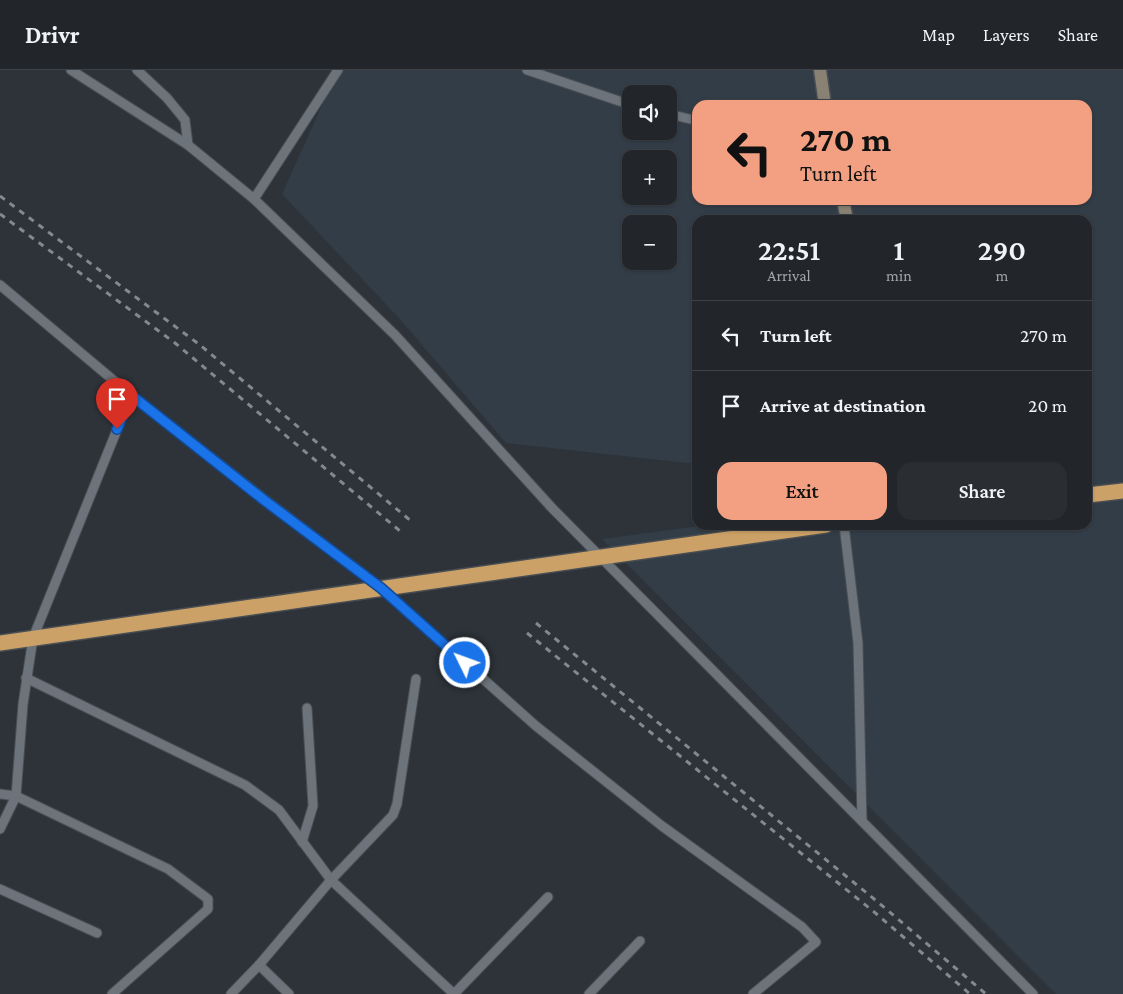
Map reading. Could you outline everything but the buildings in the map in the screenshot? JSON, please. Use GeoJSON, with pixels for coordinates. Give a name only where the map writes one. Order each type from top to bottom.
{"type":"FeatureCollection","features":[{"type":"Feature","properties":{"kind":"highway"},"geometry":{"type":"LineString","coordinates":[[1092,495],[1123,491]]}},
{"type":"Feature","properties":{"kind":"highway"},"geometry":{"type":"LineString","coordinates":[[0,643],[790,530]]}},
{"type":"Feature","properties":{"kind":"street"},"geometry":{"type":"LineString","coordinates":[[71,70],[83,72],[188,145],[254,199],[394,335],[552,508],[1033,994]]}},
{"type":"Feature","properties":{"kind":"street"},"geometry":{"type":"LineString","coordinates":[[137,70],[167,98],[185,120],[188,145]]}},
{"type":"Feature","properties":{"kind":"street"},"geometry":{"type":"LineString","coordinates":[[254,199],[338,70]]}},
{"type":"Feature","properties":{"kind":"street"},"geometry":{"type":"LineString","coordinates":[[527,70],[622,102]]}},
{"type":"Feature","properties":{"kind":"street"},"geometry":{"type":"LineString","coordinates":[[820,70],[824,100]]}},
{"type":"Feature","properties":{"kind":"street"},"geometry":{"type":"LineString","coordinates":[[677,116],[692,120]]}},
{"type":"Feature","properties":{"kind":"street"},"geometry":{"type":"LineString","coordinates":[[0,285],[131,395],[264,500],[381,588],[543,732],[662,826],[802,927],[816,942],[753,994]]}},
{"type":"Feature","properties":{"kind":"street"},"geometry":{"type":"LineString","coordinates":[[0,829],[16,796],[26,678],[33,638],[131,395]]}},
{"type":"Feature","properties":{"kind":"street"},"geometry":{"type":"LineString","coordinates":[[845,530],[858,643],[862,821]]}},
{"type":"Feature","properties":{"kind":"street"},"geometry":{"type":"LineString","coordinates":[[26,678],[246,785],[279,810],[331,880],[454,994],[548,897]]}},
{"type":"Feature","properties":{"kind":"street"},"geometry":{"type":"LineString","coordinates":[[231,994],[259,965],[331,880],[393,815],[397,804],[416,679]]}},
{"type":"Feature","properties":{"kind":"street"},"geometry":{"type":"LineString","coordinates":[[302,842],[313,806],[307,708]]}},
{"type":"Feature","properties":{"kind":"street"},"geometry":{"type":"LineString","coordinates":[[0,794],[16,796],[168,869],[208,899],[208,909],[112,994]]}},
{"type":"Feature","properties":{"kind":"street"},"geometry":{"type":"LineString","coordinates":[[0,889],[97,933]]}},
{"type":"Feature","properties":{"kind":"street"},"geometry":{"type":"LineString","coordinates":[[589,994],[640,941]]}},
{"type":"Feature","properties":{"kind":"street"},"geometry":{"type":"LineString","coordinates":[[259,965],[289,994]]}},
{"type":"Feature","properties":{"kind":"shaded area"},"geometry":{"type":"Polygon","coordinates":[[[338,70],[1123,70],[1123,994],[1056,994],[602,539],[692,527],[692,530],[1092,530],[1092,215],[692,215],[692,463],[506,443],[399,318],[282,194],[338,70]]]}},
{"type":"Feature","properties":{"kind":"railway"},"geometry":{"type":"LineString","coordinates":[[0,196],[200,345],[411,521]]}},
{"type":"Feature","properties":{"kind":"railway"},"geometry":{"type":"LineString","coordinates":[[0,214],[175,343],[400,531]]}},
{"type":"Feature","properties":{"kind":"railway"},"geometry":{"type":"LineString","coordinates":[[536,623],[879,903],[986,994]]}},
{"type":"Feature","properties":{"kind":"railway"},"geometry":{"type":"LineString","coordinates":[[527,633],[873,911],[970,994]]}},
{"type":"Feature","properties":{"kind":"route"},"geometry":{"type":"LineString","coordinates":[[117,429],[131,395],[264,500],[381,588],[465,663]]}}]}
